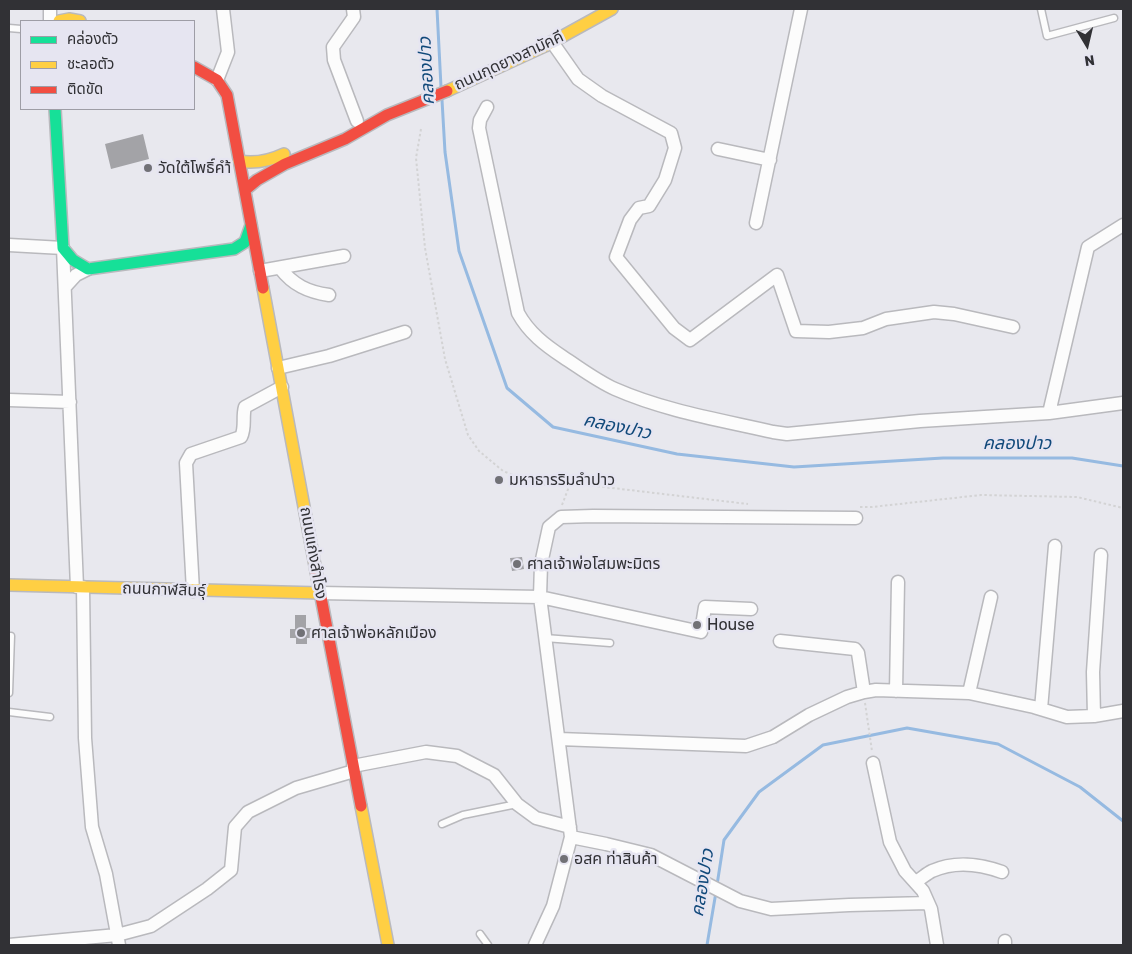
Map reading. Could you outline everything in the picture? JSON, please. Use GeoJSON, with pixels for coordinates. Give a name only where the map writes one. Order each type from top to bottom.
{"type":"FeatureCollection","features":[{"type":"Feature","properties":{"kind":"main road","name":"ถนนกุดยางสามัคคี"},"geometry":{"type":"LineString","coordinates":[[239,161],[248,163],[270,160],[357,121],[375,120],[408,108],[552,42],[588,24],[612,9]]}},
{"type":"Feature","properties":{"kind":"main road"},"geometry":{"type":"LineString","coordinates":[[62,20],[77,20]]}},
{"type":"Feature","properties":{"kind":"main road"},"geometry":{"type":"LineString","coordinates":[[195,66],[217,80]]}},
{"type":"Feature","properties":{"kind":"main road","name":"ถนนแก่งสำโรง"},"geometry":{"type":"LineString","coordinates":[[217,80],[227,95],[388,945]]}},
{"type":"Feature","properties":{"kind":"main road"},"geometry":{"type":"LineString","coordinates":[[55,110],[63,248],[73,260],[88,269],[234,249],[245,242],[251,225]]}},
{"type":"Feature","properties":{"kind":"main road","name":"ถนนกุดยางสามัคคี"},"geometry":{"type":"LineString","coordinates":[[244,190],[273,170],[360,132],[375,120]]}},
{"type":"Feature","properties":{"kind":"main road"},"geometry":{"type":"LineString","coordinates":[[234,249],[246,254],[259,268]]}},
{"type":"Feature","properties":{"kind":"main road","name":"ถนนกาฬสินธุ์"},"geometry":{"type":"LineString","coordinates":[[9,585],[320,593]]}},
{"type":"Feature","properties":{"kind":"street"},"geometry":{"type":"LineString","coordinates":[[76,9],[83,20]]}},
{"type":"Feature","properties":{"kind":"street"},"geometry":{"type":"LineString","coordinates":[[217,80],[228,52],[223,9]]}},
{"type":"Feature","properties":{"kind":"street"},"geometry":{"type":"LineString","coordinates":[[353,9],[354,17],[333,47],[334,60],[357,121]]}},
{"type":"Feature","properties":{"kind":"street"},"geometry":{"type":"LineString","coordinates":[[756,223],[801,9]]}},
{"type":"Feature","properties":{"kind":"street"},"geometry":{"type":"LineString","coordinates":[[552,42],[578,79],[602,96],[671,133],[675,148],[665,180],[649,206],[639,208],[630,220],[616,257],[674,328],[690,340],[777,275],[796,331],[829,332],[863,328],[886,319],[934,312],[954,314],[1014,327]]}},
{"type":"Feature","properties":{"kind":"street"},"geometry":{"type":"LineString","coordinates":[[487,107],[480,120],[479,128],[518,312],[523,322],[542,343],[614,389],[659,405],[788,434],[920,421],[1049,413],[1123,403]]}},
{"type":"Feature","properties":{"kind":"street"},"geometry":{"type":"LineString","coordinates":[[718,149],[770,160]]}},
{"type":"Feature","properties":{"kind":"street"},"geometry":{"type":"LineString","coordinates":[[1049,413],[1088,247],[1123,225]]}},
{"type":"Feature","properties":{"kind":"street"},"geometry":{"type":"LineString","coordinates":[[9,245],[63,248],[80,587],[85,738],[92,826],[106,874],[118,940]]}},
{"type":"Feature","properties":{"kind":"street"},"geometry":{"type":"LineString","coordinates":[[259,268],[280,268],[344,256]]}},
{"type":"Feature","properties":{"kind":"street"},"geometry":{"type":"LineString","coordinates":[[280,268],[294,283],[310,291],[328,295]]}},
{"type":"Feature","properties":{"kind":"street"},"geometry":{"type":"LineString","coordinates":[[65,287],[76,275],[88,269]]}},
{"type":"Feature","properties":{"kind":"street"},"geometry":{"type":"LineString","coordinates":[[278,368],[329,356],[405,332]]}},
{"type":"Feature","properties":{"kind":"street"},"geometry":{"type":"LineString","coordinates":[[193,591],[186,463],[191,454],[241,437],[244,431],[243,412],[245,407],[282,387]]}},
{"type":"Feature","properties":{"kind":"street"},"geometry":{"type":"LineString","coordinates":[[9,400],[70,402]]}},
{"type":"Feature","properties":{"kind":"street"},"geometry":{"type":"LineString","coordinates":[[535,945],[552,906],[570,832],[540,597],[541,564],[549,527],[561,517],[855,512]]}},
{"type":"Feature","properties":{"kind":"street"},"geometry":{"type":"LineString","coordinates":[[1041,709],[1055,546]]}},
{"type":"Feature","properties":{"kind":"street"},"geometry":{"type":"LineString","coordinates":[[1094,716],[1093,672],[1101,555]]}},
{"type":"Feature","properties":{"kind":"street"},"geometry":{"type":"LineString","coordinates":[[896,690],[898,582]]}},
{"type":"Feature","properties":{"kind":"street"},"geometry":{"type":"LineString","coordinates":[[320,593],[540,597],[701,632],[705,607],[751,608]]}},
{"type":"Feature","properties":{"kind":"street"},"geometry":{"type":"LineString","coordinates":[[969,693],[991,597]]}},
{"type":"Feature","properties":{"kind":"street"},"geometry":{"type":"LineString","coordinates":[[780,641],[855,649],[858,653],[864,692]]}},
{"type":"Feature","properties":{"kind":"street"},"geometry":{"type":"LineString","coordinates":[[559,739],[746,746],[773,738],[809,715],[847,697],[864,692],[896,690],[969,693],[1041,709],[1067,717],[1094,716],[1123,711]]}},
{"type":"Feature","properties":{"kind":"street"},"geometry":{"type":"LineString","coordinates":[[9,945],[118,940],[151,926],[207,889],[230,870],[235,827],[248,812],[296,788],[353,768],[426,752],[457,756],[494,775],[517,804],[536,818],[606,844],[651,855],[740,901],[771,909],[928,903]]}},
{"type":"Feature","properties":{"kind":"street"},"geometry":{"type":"LineString","coordinates":[[873,763],[890,842],[905,871],[923,891],[931,909],[937,945]]}},
{"type":"Feature","properties":{"kind":"street"},"geometry":{"type":"LineString","coordinates":[[915,882],[932,871],[957,865],[981,866],[1002,872]]}},
{"type":"Feature","properties":{"kind":"lane"},"geometry":{"type":"LineString","coordinates":[[1041,9],[1047,36],[1114,18]]}},
{"type":"Feature","properties":{"kind":"lane"},"geometry":{"type":"LineString","coordinates":[[541,564],[602,565]]}},
{"type":"Feature","properties":{"kind":"lane"},"geometry":{"type":"LineString","coordinates":[[9,636],[11,636],[9,692]]}},
{"type":"Feature","properties":{"kind":"lane"},"geometry":{"type":"LineString","coordinates":[[545,638],[610,643]]}},
{"type":"Feature","properties":{"kind":"lane"},"geometry":{"type":"LineString","coordinates":[[9,712],[50,717]]}},
{"type":"Feature","properties":{"kind":"lane"},"geometry":{"type":"LineString","coordinates":[[442,824],[463,815],[517,804]]}},
{"type":"Feature","properties":{"kind":"lane"},"geometry":{"type":"LineString","coordinates":[[480,934],[488,945]]}},
{"type":"Feature","properties":{"kind":"path"},"geometry":{"type":"LineString","coordinates":[[421,129],[416,158],[425,248],[445,359],[468,435],[479,451],[503,471],[538,485],[570,483],[616,490],[748,504]]}},
{"type":"Feature","properties":{"kind":"path"},"geometry":{"type":"LineString","coordinates":[[561,517],[562,503],[570,483]]}},
{"type":"Feature","properties":{"kind":"path"},"geometry":{"type":"LineString","coordinates":[[855,512],[872,507],[981,495],[1077,497],[1123,508]]}},
{"type":"Feature","properties":{"kind":"path"},"geometry":{"type":"LineString","coordinates":[[864,692],[873,763]]}},
{"type":"Feature","properties":{"kind":"building","name":"วัดใต้โพธิ์คำ้"},"geometry":{"type":"Polygon","coordinates":[[[143,134],[149,159],[111,169],[105,144],[143,134]]]}},
{"type":"Feature","properties":{"kind":"building","name":"ศาลเจ้าพ่อโสมพะมิตร"},"geometry":{"type":"Polygon","coordinates":[[[522,557],[524,569],[512,571],[510,558],[522,557]]]}},
{"type":"Feature","properties":{"kind":"building","name":"ศาลเจ้าพ่อหลักเมือง"},"geometry":{"type":"Polygon","coordinates":[[[295,615],[306,615],[306,628],[312,628],[312,638],[307,638],[307,644],[296,644],[296,638],[290,638],[290,629],[295,629],[295,615]]]}},
{"type":"Feature","properties":{"kind":"waterway","name":"คลองปาว"},"geometry":{"type":"LineString","coordinates":[[437,9],[441,87]]}},
{"type":"Feature","properties":{"kind":"waterway","name":"คลองปาว"},"geometry":{"type":"LineString","coordinates":[[442,100],[445,152],[459,251],[507,388],[553,427],[677,454],[794,467],[943,458],[1072,458],[1123,466]]}},
{"type":"Feature","properties":{"kind":"waterway","name":"คลองปาว"},"geometry":{"type":"LineString","coordinates":[[717,885],[724,840],[759,792],[823,745],[907,728],[998,744],[1080,787],[1123,821]]}},
{"type":"Feature","properties":{"kind":"waterway","name":"คลองปาว"},"geometry":{"type":"LineString","coordinates":[[707,945],[716,892]]}},
{"type":"Feature","properties":{"kind":"traffic: fast"},"geometry":{"type":"LineString","coordinates":[[55,110],[63,248],[73,260],[88,269],[234,249],[245,242],[251,225]]}},
{"type":"Feature","properties":{"kind":"traffic: slow"},"geometry":{"type":"LineString","coordinates":[[447,91],[545,46],[612,9]]}},
{"type":"Feature","properties":{"kind":"traffic: slow"},"geometry":{"type":"LineString","coordinates":[[64,20],[74,20]]}},
{"type":"Feature","properties":{"kind":"traffic: slow"},"geometry":{"type":"LineString","coordinates":[[239,161],[262,161],[284,154]]}},
{"type":"Feature","properties":{"kind":"traffic: slow"},"geometry":{"type":"LineString","coordinates":[[263,288],[316,571]]}},
{"type":"Feature","properties":{"kind":"traffic: slow"},"geometry":{"type":"LineString","coordinates":[[9,585],[320,593]]}},
{"type":"Feature","properties":{"kind":"traffic: slow"},"geometry":{"type":"LineString","coordinates":[[361,806],[388,945]]}},
{"type":"Feature","properties":{"kind":"traffic: jam"},"geometry":{"type":"LineString","coordinates":[[195,68],[217,80],[227,95],[263,288]]}},
{"type":"Feature","properties":{"kind":"traffic: jam"},"geometry":{"type":"LineString","coordinates":[[245,190],[257,180],[285,164],[345,139],[387,115],[447,91]]}},
{"type":"Feature","properties":{"kind":"traffic: jam"},"geometry":{"type":"LineString","coordinates":[[316,571],[361,806]]}},
{"type":"Feature","properties":{"kind":"place","name":"วัดใต้โพธิ์คำ้"},"geometry":{"type":"Point","coordinates":[148,168]}},
{"type":"Feature","properties":{"kind":"place","name":"มหาธารริมลำปาว"},"geometry":{"type":"Point","coordinates":[499,480]}},
{"type":"Feature","properties":{"kind":"place","name":"ศาลเจ้าพ่อโสมพะมิตร"},"geometry":{"type":"Point","coordinates":[517,564]}},
{"type":"Feature","properties":{"kind":"place","name":"House"},"geometry":{"type":"Point","coordinates":[697,625]}},
{"type":"Feature","properties":{"kind":"place","name":"ศาลเจ้าพ่อหลักเมือง"},"geometry":{"type":"Point","coordinates":[301,633]}},
{"type":"Feature","properties":{"kind":"place","name":"อสค ท่าสินค้า"},"geometry":{"type":"Point","coordinates":[564,859]}}]}
